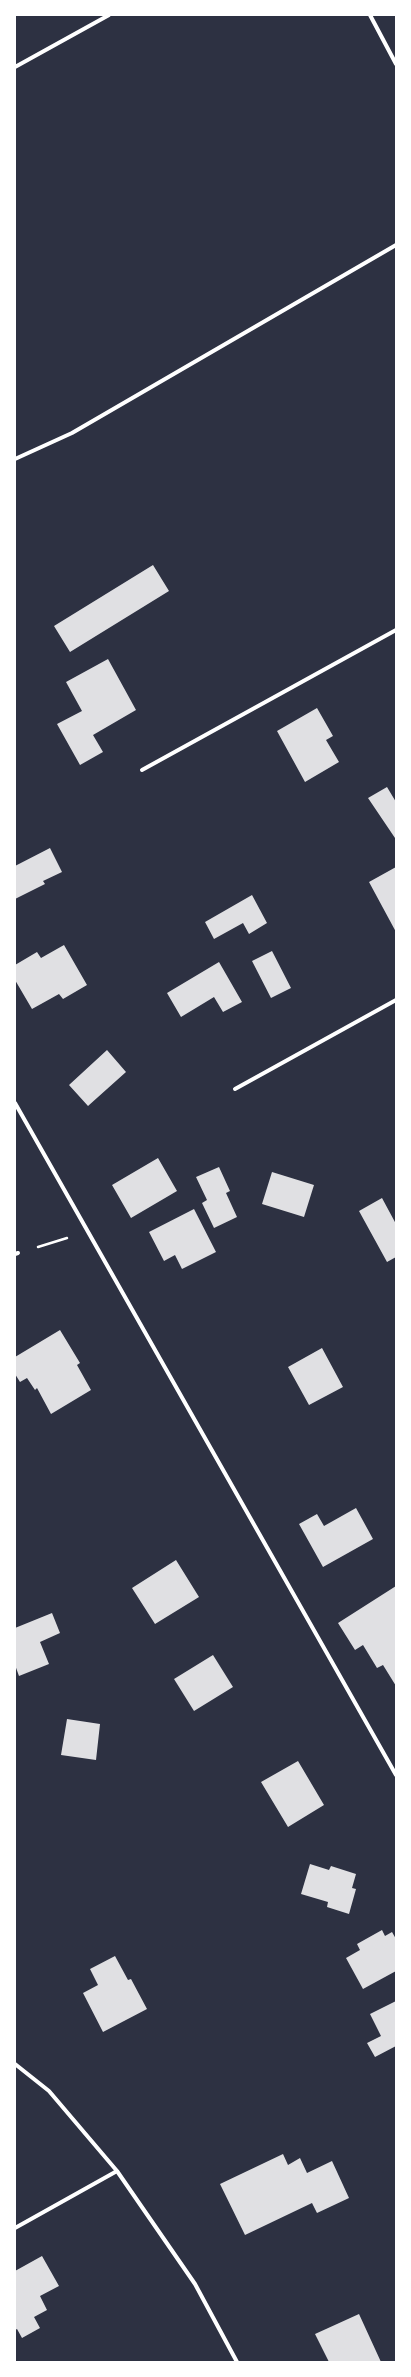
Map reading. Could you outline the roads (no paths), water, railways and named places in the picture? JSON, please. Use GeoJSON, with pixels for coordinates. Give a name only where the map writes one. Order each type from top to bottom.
{"type":"FeatureCollection","features":[{"type":"Feature","properties":{"kind":"street"},"geometry":{"type":"LineString","coordinates":[[15,67],[109,15]]}},
{"type":"Feature","properties":{"kind":"street"},"geometry":{"type":"LineString","coordinates":[[370,15],[396,64]]}},
{"type":"Feature","properties":{"kind":"street"},"geometry":{"type":"LineString","coordinates":[[15,459],[72,433],[396,245]]}},
{"type":"Feature","properties":{"kind":"street"},"geometry":{"type":"LineString","coordinates":[[142,770],[396,630]]}},
{"type":"Feature","properties":{"kind":"street"},"geometry":{"type":"LineString","coordinates":[[235,1089],[396,1000]]}},
{"type":"Feature","properties":{"kind":"street"},"geometry":{"type":"LineString","coordinates":[[15,1103],[396,1775]]}},
{"type":"Feature","properties":{"kind":"street"},"geometry":{"type":"LineString","coordinates":[[15,2064],[48,2091],[116,2171],[195,2284],[237,2362]]}},
{"type":"Feature","properties":{"kind":"street"},"geometry":{"type":"LineString","coordinates":[[15,2228],[116,2171]]}}]}
